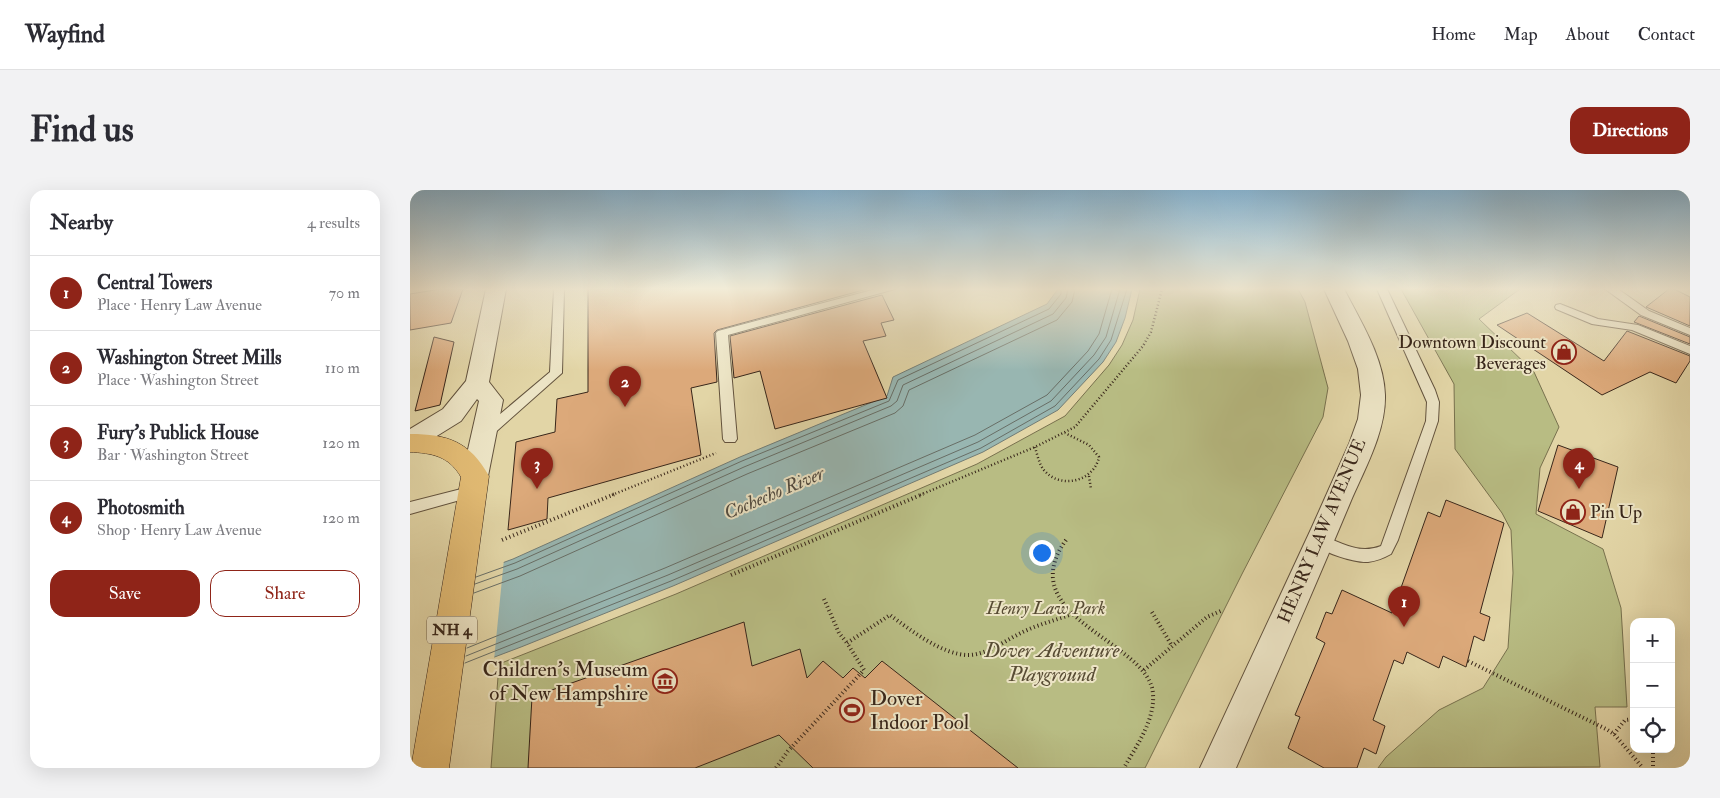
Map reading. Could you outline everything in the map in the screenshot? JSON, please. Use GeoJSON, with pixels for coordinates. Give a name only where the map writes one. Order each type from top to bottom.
{"type":"FeatureCollection","features":[{"type":"Feature","properties":{"kind":"main road"},"geometry":{"type":"LineString","coordinates":[[410,442],[428,443],[445,447],[458,453],[468,463],[474,484]]}},
{"type":"Feature","properties":{"kind":"main road","name":"NH 4"},"geometry":{"type":"LineString","coordinates":[[430,768],[474,484]]}},
{"type":"Feature","properties":{"kind":"street"},"geometry":{"type":"LineString","coordinates":[[410,442],[452,415],[477,383],[491,316]]}},
{"type":"Feature","properties":{"kind":"street","name":"HENRY LAW AVENUE"},"geometry":{"type":"LineString","coordinates":[[1218,768],[1320,541],[1366,427],[1374,396],[1361,349],[1346,316]]}},
{"type":"Feature","properties":{"kind":"street"},"geometry":{"type":"LineString","coordinates":[[474,484],[492,400],[477,383]]}},
{"type":"Feature","properties":{"kind":"lane"},"geometry":{"type":"LineString","coordinates":[[484,435],[556,373],[558,316]]}},
{"type":"Feature","properties":{"kind":"lane"},"geometry":{"type":"LineString","coordinates":[[730,439],[722,333],[787,316]]}},
{"type":"Feature","properties":{"kind":"lane"},"geometry":{"type":"LineString","coordinates":[[1320,541],[1355,556],[1367,557],[1386,550],[1392,540],[1432,421],[1433,402],[1429,390],[1395,316]]}},
{"type":"Feature","properties":{"kind":"lane"},"geometry":{"type":"LineString","coordinates":[[1582,316],[1596,322],[1634,327],[1690,350]]}},
{"type":"Feature","properties":{"kind":"lane"},"geometry":{"type":"LineString","coordinates":[[1652,316],[1690,332]]}},
{"type":"Feature","properties":{"kind":"lane"},"geometry":{"type":"LineString","coordinates":[[410,508],[474,484]]}},
{"type":"Feature","properties":{"kind":"path"},"geometry":{"type":"LineString","coordinates":[[731,575],[1035,447],[1075,427],[1143,346],[1151,332],[1155,316]]}},
{"type":"Feature","properties":{"kind":"path"},"geometry":{"type":"LineString","coordinates":[[1035,447],[1040,464],[1053,478],[1070,480],[1089,476],[1096,468],[1099,457],[1093,447],[1083,440],[1065,433]]}},
{"type":"Feature","properties":{"kind":"path"},"geometry":{"type":"LineString","coordinates":[[502,540],[714,455],[730,439]]}},
{"type":"Feature","properties":{"kind":"path"},"geometry":{"type":"LineString","coordinates":[[1089,476],[1091,489]]}},
{"type":"Feature","properties":{"kind":"path"},"geometry":{"type":"LineString","coordinates":[[1066,540],[1054,558],[1053,571],[1057,587],[1072,614],[1144,670],[1152,684],[1153,709],[1124,768]]}},
{"type":"Feature","properties":{"kind":"path"},"geometry":{"type":"LineString","coordinates":[[776,768],[788,751],[864,670],[847,643],[838,633],[824,599]]}},
{"type":"Feature","properties":{"kind":"path"},"geometry":{"type":"LineString","coordinates":[[1144,670],[1207,617],[1223,610]]}},
{"type":"Feature","properties":{"kind":"path"},"geometry":{"type":"LineString","coordinates":[[1152,612],[1172,646]]}},
{"type":"Feature","properties":{"kind":"path"},"geometry":{"type":"LineString","coordinates":[[847,643],[890,615],[913,633],[953,652],[967,656],[978,654],[1026,631],[1072,614]]}},
{"type":"Feature","properties":{"kind":"path"},"geometry":{"type":"LineString","coordinates":[[1468,661],[1606,729],[1614,734],[1643,768]]}},
{"type":"Feature","properties":{"kind":"path"},"geometry":{"type":"LineString","coordinates":[[1614,734],[1625,720],[1630,719]]}},
{"type":"Feature","properties":{"kind":"path"},"geometry":{"type":"LineString","coordinates":[[1653,753],[1653,768]]}},
{"type":"Feature","properties":{"kind":"green space","name":"Henry Law Park"},"geometry":{"type":"Polygon","coordinates":[[[1134,316],[1309,316],[1328,388],[1323,417],[1145,768],[491,768],[499,664],[676,594],[977,464],[1065,416],[1109,365],[1122,345],[1134,316]]]}},
{"type":"Feature","properties":{"kind":"green space"},"geometry":{"type":"Polygon","coordinates":[[[1416,316],[1483,316],[1479,319],[1534,372],[1559,427],[1540,468],[1536,514],[1603,549],[1621,608],[1627,707],[1595,707],[1600,767],[1378,768],[1386,757],[1439,710],[1483,688],[1508,648],[1513,573],[1511,530],[1502,513],[1455,449],[1454,384],[1416,316]]]}},
{"type":"Feature","properties":{"kind":"water","name":"Cochecho River"},"geometry":{"type":"Polygon","coordinates":[[[1022,316],[1125,316],[1116,342],[1103,362],[1058,410],[983,452],[673,586],[410,689],[410,597],[513,559],[740,457],[887,396],[893,377],[1022,316]]]}},
{"type":"Feature","properties":{"kind":"pier"},"geometry":{"type":"Polygon","coordinates":[[[504,559],[494,660],[410,692],[410,594],[504,559]]]}},
{"type":"Feature","properties":{"kind":"building"},"geometry":{"type":"Polygon","coordinates":[[[410,316],[453,316],[451,323],[410,330],[410,316]]]}},
{"type":"Feature","properties":{"kind":"building"},"geometry":{"type":"Polygon","coordinates":[[[588,316],[768,316],[717,330],[714,333],[717,382],[691,388],[701,455],[548,498],[547,519],[508,530],[516,442],[555,432],[557,399],[588,392],[588,316]]]}},
{"type":"Feature","properties":{"kind":"building"},"geometry":{"type":"Polygon","coordinates":[[[804,316],[892,316],[894,320],[881,323],[886,336],[863,341],[887,398],[775,429],[760,371],[734,378],[730,336],[804,316]]]}},
{"type":"Feature","properties":{"kind":"building"},"geometry":{"type":"Polygon","coordinates":[[[1520,316],[1532,316],[1604,361],[1627,331],[1690,356],[1690,361],[1676,383],[1650,372],[1602,395],[1497,325],[1520,316]]]}},
{"type":"Feature","properties":{"kind":"building"},"geometry":{"type":"Polygon","coordinates":[[[1639,316],[1690,337],[1690,344],[1634,322],[1639,316]]]}},
{"type":"Feature","properties":{"kind":"building"},"geometry":{"type":"Polygon","coordinates":[[[1667,316],[1690,316],[1690,326],[1667,316]]]}},
{"type":"Feature","properties":{"kind":"building"},"geometry":{"type":"Polygon","coordinates":[[[434,337],[454,342],[440,405],[415,411],[434,337]]]}},
{"type":"Feature","properties":{"kind":"building"},"geometry":{"type":"Polygon","coordinates":[[[1558,445],[1618,467],[1602,538],[1538,511],[1558,445]]]}},
{"type":"Feature","properties":{"kind":"building"},"geometry":{"type":"Polygon","coordinates":[[[1446,500],[1504,523],[1480,613],[1490,617],[1484,641],[1474,636],[1466,667],[1443,656],[1439,668],[1407,652],[1403,664],[1394,660],[1373,720],[1385,726],[1376,754],[1364,748],[1357,768],[1324,768],[1288,748],[1300,717],[1295,715],[1325,643],[1316,638],[1326,612],[1332,614],[1342,590],[1392,613],[1428,512],[1440,517],[1446,500]]]}},
{"type":"Feature","properties":{"kind":"building"},"geometry":{"type":"Polygon","coordinates":[[[744,622],[752,666],[800,649],[807,678],[823,661],[843,678],[853,668],[865,678],[882,661],[1018,768],[813,768],[779,735],[695,768],[528,768],[532,697],[744,622]]]}},
{"type":"Feature","properties":{"kind":"place","name":"Downtown Discount Beverages"},"geometry":{"type":"Point","coordinates":[1564,352]}},
{"type":"Feature","properties":{"kind":"place","name":"Washington Street Mills"},"geometry":{"type":"Point","coordinates":[625,407]}},
{"type":"Feature","properties":{"kind":"place","name":"Fury's Publick House"},"geometry":{"type":"Point","coordinates":[537,489]}},
{"type":"Feature","properties":{"kind":"place","name":"Photosmith"},"geometry":{"type":"Point","coordinates":[1579,489]}},
{"type":"Feature","properties":{"kind":"place","name":"Pin Up"},"geometry":{"type":"Point","coordinates":[1573,512]}},
{"type":"Feature","properties":{"kind":"place","name":"Central Towers"},"geometry":{"type":"Point","coordinates":[1404,627]}},
{"type":"Feature","properties":{"kind":"place","name":"Children's Museum of New Hampshire"},"geometry":{"type":"Point","coordinates":[665,681]}},
{"type":"Feature","properties":{"kind":"place","name":"Dover Indoor Pool"},"geometry":{"type":"Point","coordinates":[852,710]}},
{"type":"Feature","properties":{"kind":"park label","name":"Dover Adventure Playground"},"geometry":{"type":"Point","coordinates":[1052,662]}}]}
